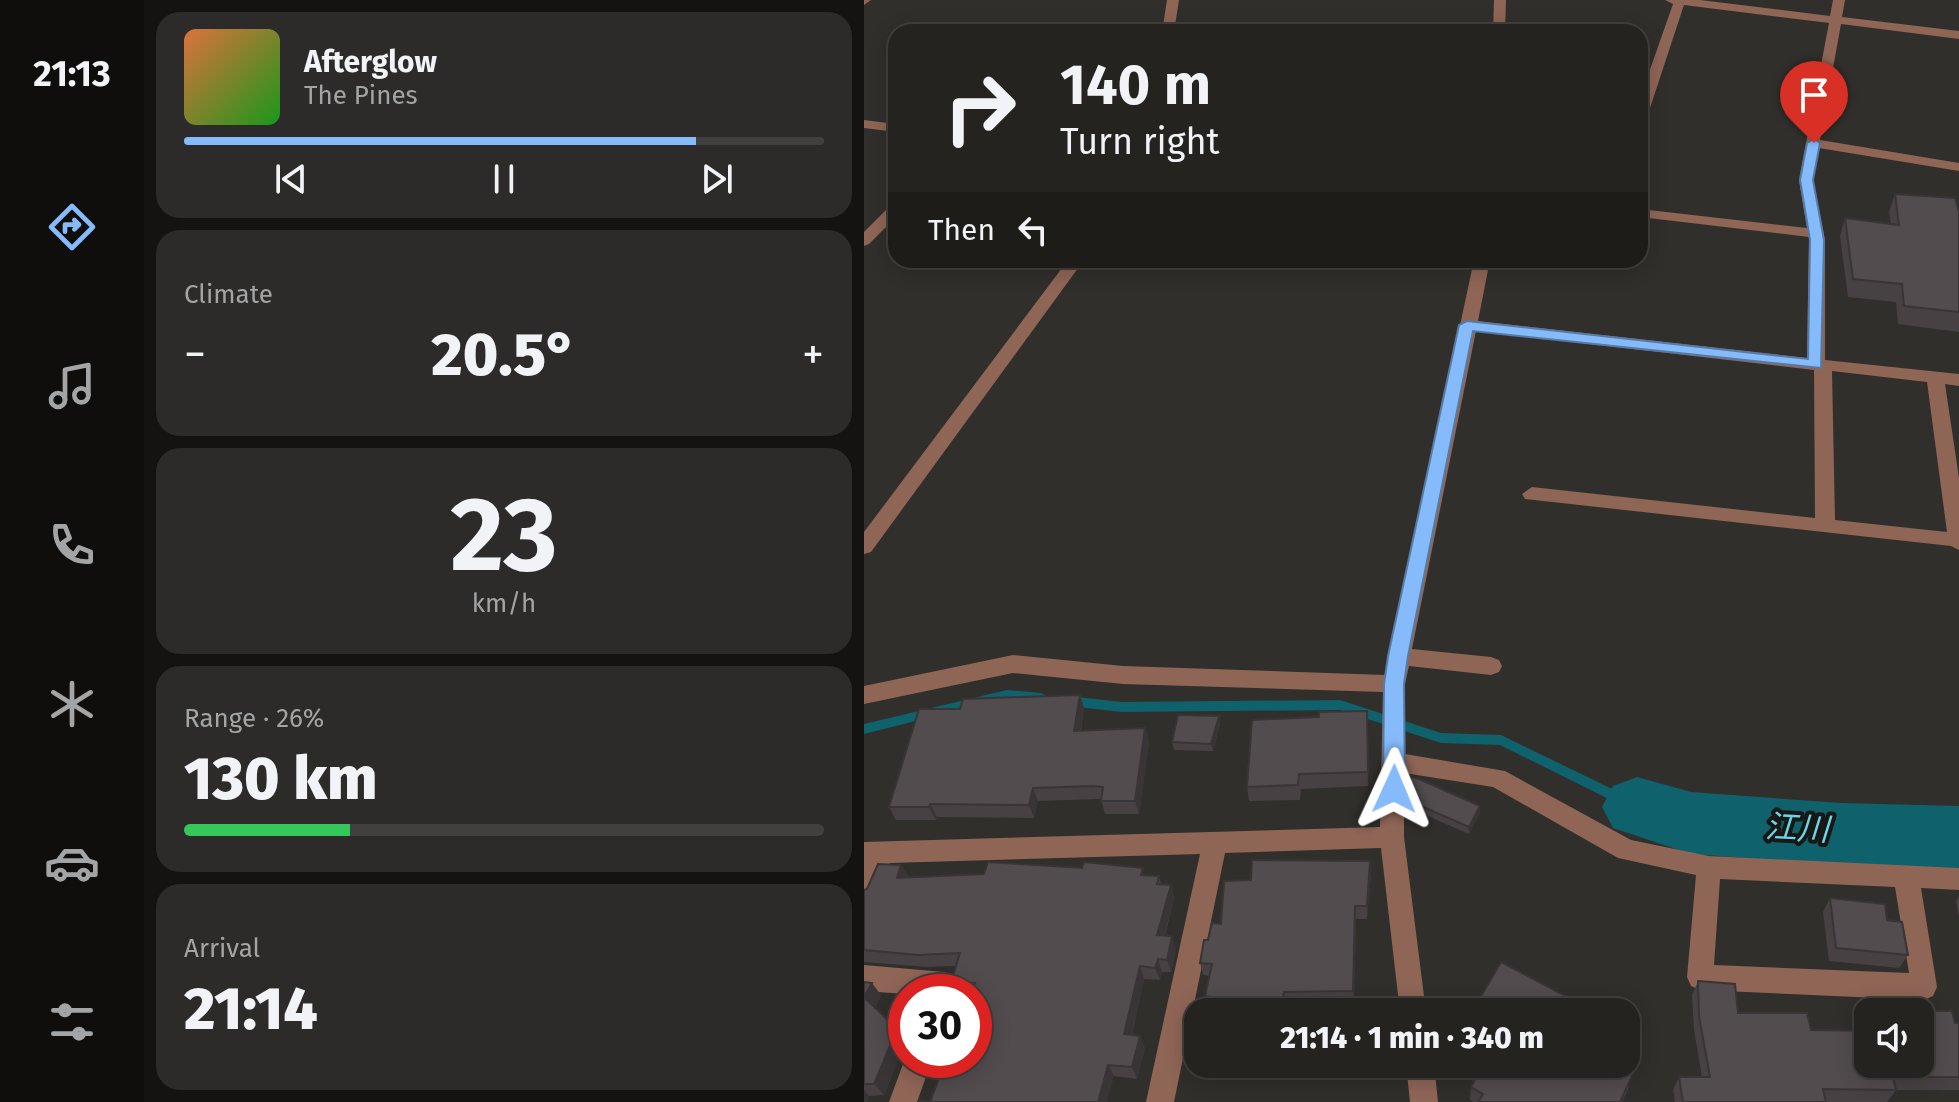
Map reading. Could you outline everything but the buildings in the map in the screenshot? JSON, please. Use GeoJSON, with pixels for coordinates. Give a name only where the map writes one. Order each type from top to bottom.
{"type":"FeatureCollection","features":[{"type":"Feature","properties":{"kind":"street"},"geometry":{"type":"LineString","coordinates":[[1169,24],[1173,0]]}},
{"type":"Feature","properties":{"kind":"street"},"geometry":{"type":"LineString","coordinates":[[1499,24],[1500,0]]}},
{"type":"Feature","properties":{"kind":"street"},"geometry":{"type":"LineString","coordinates":[[1671,0],[1959,35]]}},
{"type":"Feature","properties":{"kind":"street"},"geometry":{"type":"LineString","coordinates":[[1825,526],[1817,240],[1806,180],[1839,0]]}},
{"type":"Feature","properties":{"kind":"street"},"geometry":{"type":"LineString","coordinates":[[1648,94],[1680,1]]}},
{"type":"Feature","properties":{"kind":"street"},"geometry":{"type":"LineString","coordinates":[[864,124],[888,127]]}},
{"type":"Feature","properties":{"kind":"street"},"geometry":{"type":"LineString","coordinates":[[1814,143],[1959,167]]}},
{"type":"Feature","properties":{"kind":"street"},"geometry":{"type":"LineString","coordinates":[[1648,214],[1814,233]]}},
{"type":"Feature","properties":{"kind":"street"},"geometry":{"type":"LineString","coordinates":[[864,241],[888,216]]}},
{"type":"Feature","properties":{"kind":"street"},"geometry":{"type":"LineString","coordinates":[[864,547],[1070,268]]}},
{"type":"Feature","properties":{"kind":"street"},"geometry":{"type":"LineString","coordinates":[[1411,998],[1392,837],[1394,684],[1480,268]]}},
{"type":"Feature","properties":{"kind":"street"},"geometry":{"type":"LineString","coordinates":[[1467,325],[1959,380]]}},
{"type":"Feature","properties":{"kind":"street"},"geometry":{"type":"LineString","coordinates":[[1532,494],[1959,542],[1935,378]]}},
{"type":"Feature","properties":{"kind":"street"},"geometry":{"type":"LineString","coordinates":[[1398,656],[1491,666]]}},
{"type":"Feature","properties":{"kind":"street"},"geometry":{"type":"LineString","coordinates":[[864,695],[1013,664],[1123,675],[1394,684]]}},
{"type":"Feature","properties":{"kind":"street"},"geometry":{"type":"LineString","coordinates":[[1395,762],[1497,778],[1627,850],[1709,867],[1959,879]]}},
{"type":"Feature","properties":{"kind":"street"},"geometry":{"type":"LineString","coordinates":[[864,893],[874,852],[1392,837]]}},
{"type":"Feature","properties":{"kind":"street"},"geometry":{"type":"LineString","coordinates":[[1160,1102],[1215,842]]}},
{"type":"Feature","properties":{"kind":"street"},"geometry":{"type":"LineString","coordinates":[[1709,867],[1700,977],[1924,987],[1906,875]]}},
{"type":"Feature","properties":{"kind":"street"},"geometry":{"type":"LineString","coordinates":[[864,978],[888,980]]}},
{"type":"Feature","properties":{"kind":"street"},"geometry":{"type":"LineString","coordinates":[[903,1102],[912,1078]]}},
{"type":"Feature","properties":{"kind":"street"},"geometry":{"type":"LineString","coordinates":[[1421,1078],[1424,1102]]}},
{"type":"Feature","properties":{"kind":"waterway"},"geometry":{"type":"LineString","coordinates":[[864,729],[1007,694],[1041,698]]}},
{"type":"Feature","properties":{"kind":"waterway"},"geometry":{"type":"LineString","coordinates":[[1069,701],[1122,707],[1340,705],[1441,738],[1501,740],[1637,807]]}},
{"type":"Feature","properties":{"kind":"waterway","name":"江川"},"geometry":{"type":"LineString","coordinates":[[1637,807],[1691,823],[1841,834],[1959,837]]}},
{"type":"Feature","properties":{"kind":"route"},"geometry":{"type":"LineString","coordinates":[[1394,789],[1394,684],[1398,656],[1467,325],[1816,365],[1817,240],[1806,180],[1814,143]]}}]}
